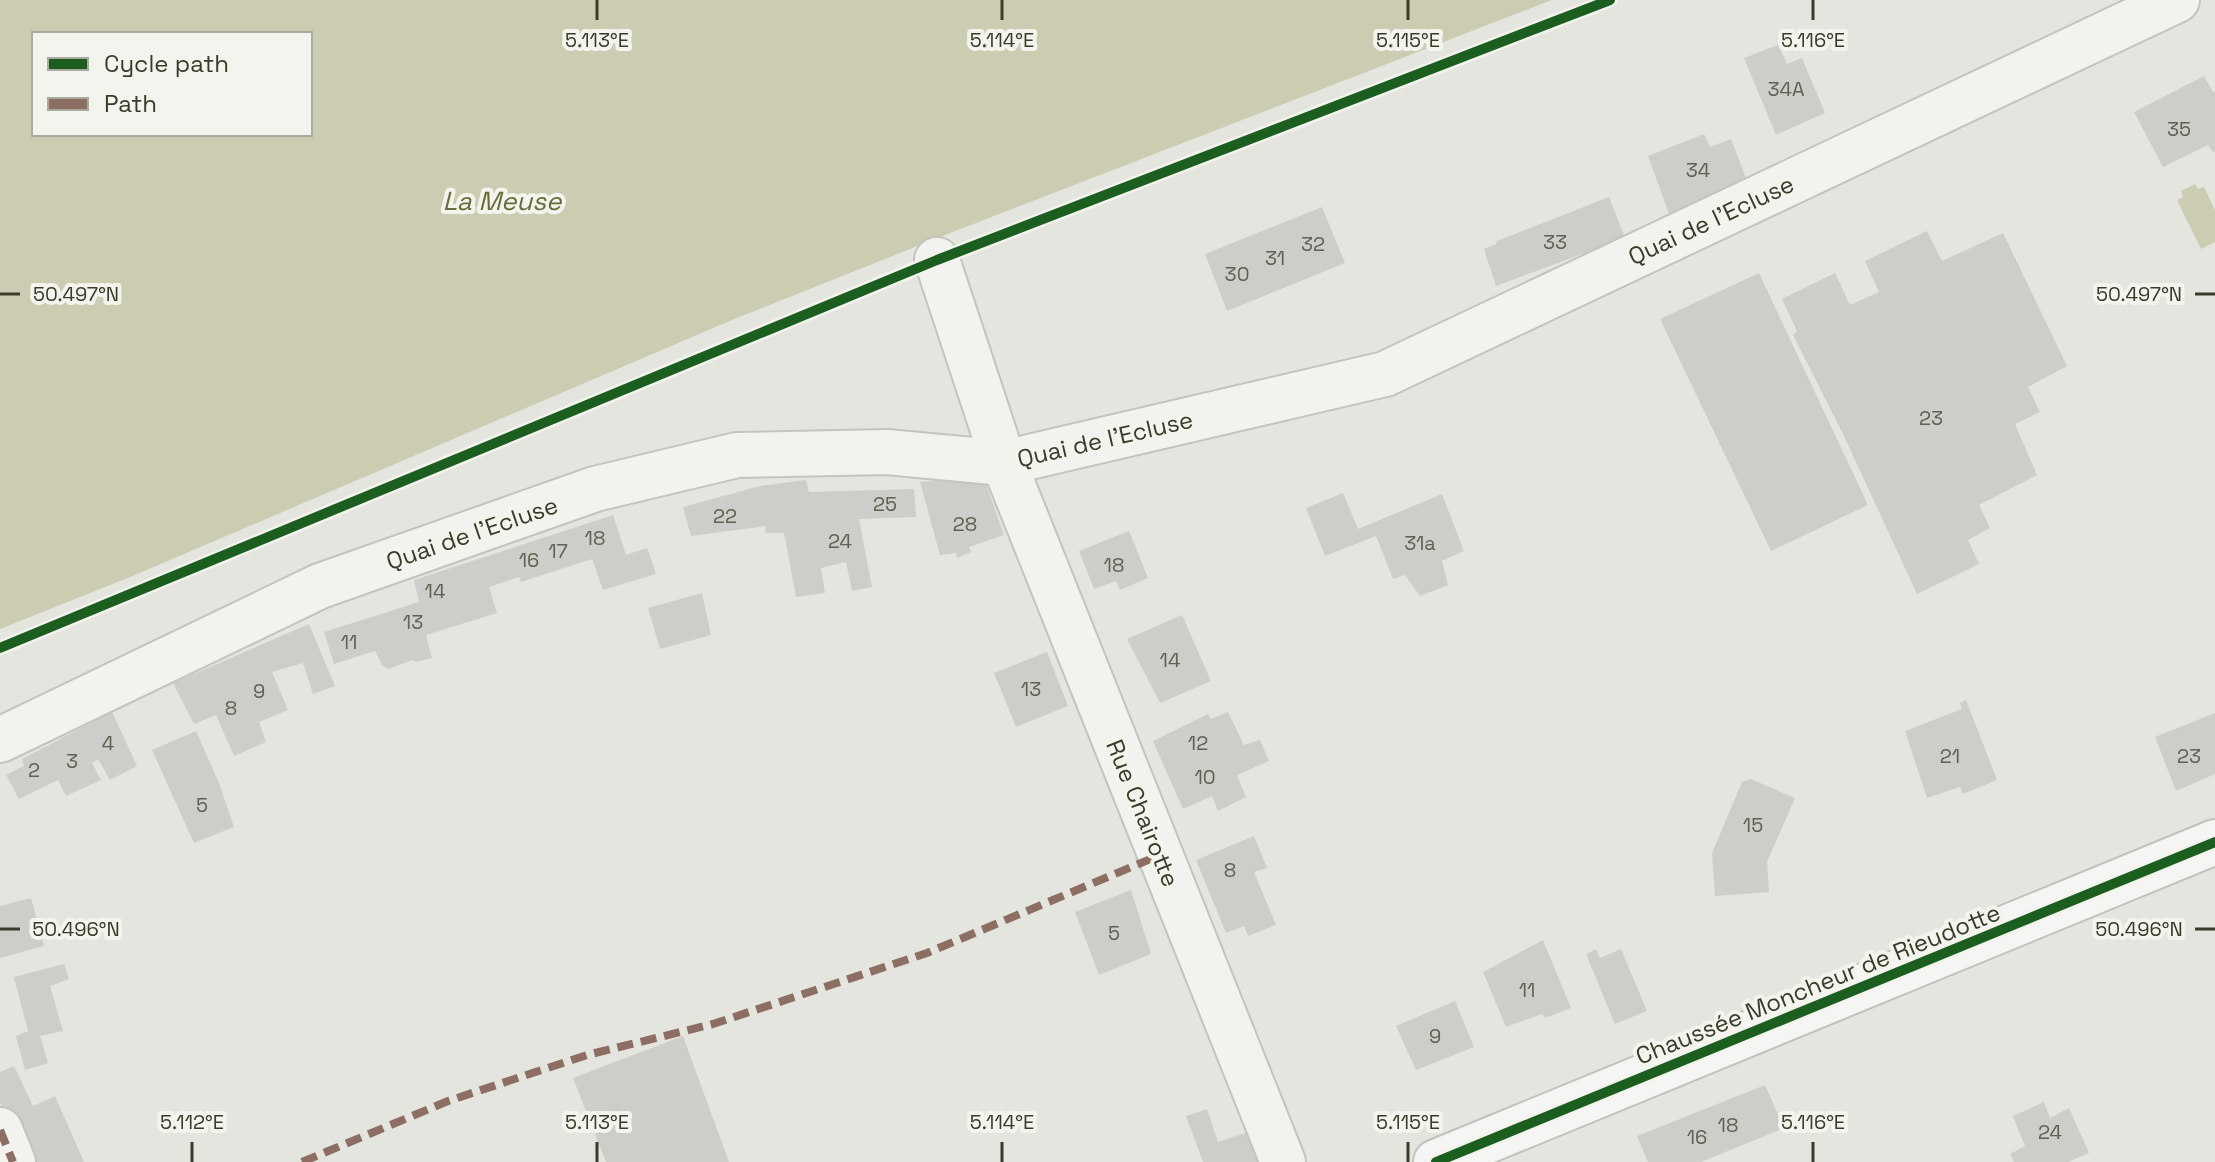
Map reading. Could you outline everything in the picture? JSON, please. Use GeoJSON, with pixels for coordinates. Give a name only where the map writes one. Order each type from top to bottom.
{"type":"FeatureCollection","features":[{"type":"Feature","properties":{"kind":"main road","name":"Chaussée Moncheur de Rieudotte"},"geometry":{"type":"LineString","coordinates":[[1436,1162],[2215,842]]}},
{"type":"Feature","properties":{"kind":"street","name":"Quai de l'Ecluse"},"geometry":{"type":"LineString","coordinates":[[0,740],[320,586],[595,489],[737,455],[887,452],[1004,463],[1385,374],[2177,0]]}},
{"type":"Feature","properties":{"kind":"street","name":"Rue Chairotte"},"geometry":{"type":"LineString","coordinates":[[937,260],[1004,463],[1283,1162]]}},
{"type":"Feature","properties":{"kind":"street"},"geometry":{"type":"LineString","coordinates":[[0,1130],[13,1162]]}},
{"type":"Feature","properties":{"kind":"water","name":"La Meuse"},"geometry":{"type":"Polygon","coordinates":[[[0,0],[1552,0],[732,320],[135,575],[0,629],[0,0]]]}},
{"type":"Feature","properties":{"kind":"water"},"geometry":{"type":"Polygon","coordinates":[[[2195,184],[2198,189],[2204,187],[2215,210],[2215,242],[2201,249],[2177,200],[2183,197],[2181,191],[2195,184]]]}},
{"type":"Feature","properties":{"kind":"building"},"geometry":{"type":"Polygon","coordinates":[[[1778,45],[1787,64],[1802,58],[1825,113],[1776,135],[1744,58],[1778,45]]]}},
{"type":"Feature","properties":{"kind":"building"},"geometry":{"type":"Polygon","coordinates":[[[2204,76],[2215,91],[2215,151],[2208,145],[2163,167],[2134,112],[2204,76]]]}},
{"type":"Feature","properties":{"kind":"building"},"geometry":{"type":"Polygon","coordinates":[[[1704,134],[1710,147],[1731,139],[1748,183],[1669,214],[1648,156],[1704,134]]]}},
{"type":"Feature","properties":{"kind":"building"},"geometry":{"type":"Polygon","coordinates":[[[1609,197],[1625,238],[1496,286],[1484,249],[1609,197]]]}},
{"type":"Feature","properties":{"kind":"building"},"geometry":{"type":"Polygon","coordinates":[[[1322,207],[1345,263],[1227,311],[1205,254],[1322,207]]]}},
{"type":"Feature","properties":{"kind":"building"},"geometry":{"type":"Polygon","coordinates":[[[1927,231],[1942,261],[2003,233],[2067,366],[2028,387],[2040,412],[2015,424],[2037,475],[1979,505],[1990,528],[1968,540],[1979,564],[1917,594],[1793,335],[1797,331],[1782,299],[1835,273],[1850,305],[1879,292],[1865,261],[1927,231]]]}},
{"type":"Feature","properties":{"kind":"building"},"geometry":{"type":"Polygon","coordinates":[[[1759,273],[1868,505],[1771,551],[1660,319],[1759,273]]]}},
{"type":"Feature","properties":{"kind":"building"},"geometry":{"type":"Polygon","coordinates":[[[983,475],[1004,535],[969,547],[971,552],[957,558],[956,553],[940,555],[920,482],[983,475]]]}},
{"type":"Feature","properties":{"kind":"building"},"geometry":{"type":"Polygon","coordinates":[[[806,480],[809,492],[914,489],[916,517],[859,519],[872,587],[852,591],[846,562],[821,568],[825,593],[796,597],[784,533],[766,533],[765,526],[691,536],[683,507],[760,486],[806,480]]]}},
{"type":"Feature","properties":{"kind":"building"},"geometry":{"type":"Polygon","coordinates":[[[1343,493],[1358,529],[1442,494],[1464,551],[1442,561],[1448,585],[1420,596],[1405,575],[1393,579],[1376,536],[1325,556],[1306,508],[1343,493]]]}},
{"type":"Feature","properties":{"kind":"building"},"geometry":{"type":"Polygon","coordinates":[[[613,515],[626,555],[647,548],[656,574],[603,590],[592,559],[521,582],[519,577],[489,587],[497,613],[426,635],[432,658],[413,660],[388,669],[382,665],[375,651],[334,664],[324,632],[419,602],[414,580],[613,515]]]}},
{"type":"Feature","properties":{"kind":"building"},"geometry":{"type":"Polygon","coordinates":[[[1129,531],[1148,578],[1120,590],[1116,581],[1094,589],[1079,551],[1129,531]]]}},
{"type":"Feature","properties":{"kind":"building"},"geometry":{"type":"Polygon","coordinates":[[[702,593],[711,635],[660,649],[648,608],[702,593]]]}},
{"type":"Feature","properties":{"kind":"building"},"geometry":{"type":"Polygon","coordinates":[[[1182,615],[1211,681],[1160,703],[1127,639],[1182,615]]]}},
{"type":"Feature","properties":{"kind":"building"},"geometry":{"type":"Polygon","coordinates":[[[309,624],[335,686],[313,694],[303,663],[272,672],[288,710],[259,722],[266,742],[234,756],[216,715],[194,724],[173,683],[309,624]]]}},
{"type":"Feature","properties":{"kind":"building"},"geometry":{"type":"Polygon","coordinates":[[[1047,652],[1068,706],[1016,727],[994,673],[1047,652]]]}},
{"type":"Feature","properties":{"kind":"building"},"geometry":{"type":"Polygon","coordinates":[[[1966,700],[1997,780],[1963,794],[1960,787],[1927,798],[1905,731],[1962,709],[1960,703],[1966,700]]]}},
{"type":"Feature","properties":{"kind":"building"},"geometry":{"type":"Polygon","coordinates":[[[112,712],[137,766],[110,780],[98,759],[92,763],[101,780],[66,796],[58,780],[19,799],[6,775],[24,766],[22,759],[112,712]]]}},
{"type":"Feature","properties":{"kind":"building"},"geometry":{"type":"Polygon","coordinates":[[[1228,712],[1244,745],[1260,740],[1269,761],[1237,775],[1246,797],[1218,811],[1212,796],[1183,809],[1153,741],[1208,714],[1211,719],[1228,712]]]}},
{"type":"Feature","properties":{"kind":"building"},"geometry":{"type":"Polygon","coordinates":[[[2215,713],[2215,774],[2176,791],[2155,737],[2215,713]]]}},
{"type":"Feature","properties":{"kind":"building"},"geometry":{"type":"Polygon","coordinates":[[[196,731],[234,827],[194,843],[152,750],[196,731]]]}},
{"type":"Feature","properties":{"kind":"building"},"geometry":{"type":"Polygon","coordinates":[[[1751,779],[1795,798],[1767,862],[1769,892],[1715,896],[1712,853],[1742,782],[1751,779]]]}},
{"type":"Feature","properties":{"kind":"building"},"geometry":{"type":"Polygon","coordinates":[[[1254,836],[1267,868],[1254,872],[1276,925],[1248,936],[1244,926],[1226,933],[1196,860],[1254,836]]]}},
{"type":"Feature","properties":{"kind":"building"},"geometry":{"type":"Polygon","coordinates":[[[1131,890],[1151,954],[1099,975],[1075,912],[1131,890]]]}},
{"type":"Feature","properties":{"kind":"building"},"geometry":{"type":"Polygon","coordinates":[[[31,898],[44,946],[0,958],[0,906],[31,898]]]}},
{"type":"Feature","properties":{"kind":"building"},"geometry":{"type":"Polygon","coordinates":[[[1543,940],[1571,1008],[1506,1027],[1483,972],[1543,940]]]}},
{"type":"Feature","properties":{"kind":"building"},"geometry":{"type":"Polygon","coordinates":[[[1596,949],[1600,958],[1621,949],[1647,1011],[1615,1024],[1586,954],[1596,949]]]}},
{"type":"Feature","properties":{"kind":"building"},"geometry":{"type":"Polygon","coordinates":[[[64,964],[69,979],[50,986],[63,1031],[40,1036],[48,1063],[25,1070],[16,1036],[28,1031],[14,977],[64,964]]]}},
{"type":"Feature","properties":{"kind":"building"},"geometry":{"type":"Polygon","coordinates":[[[1455,1001],[1474,1047],[1416,1070],[1396,1026],[1455,1001]]]}},
{"type":"Feature","properties":{"kind":"building"},"geometry":{"type":"Polygon","coordinates":[[[683,1036],[729,1162],[606,1162],[573,1078],[683,1036]]]}},
{"type":"Feature","properties":{"kind":"building"},"geometry":{"type":"Polygon","coordinates":[[[14,1066],[33,1106],[55,1096],[84,1162],[26,1162],[0,1103],[0,1072],[14,1066]]]}},
{"type":"Feature","properties":{"kind":"building"},"geometry":{"type":"Polygon","coordinates":[[[1765,1085],[1784,1128],[1701,1162],[1648,1162],[1637,1136],[1765,1085]]]}},
{"type":"Feature","properties":{"kind":"building"},"geometry":{"type":"Polygon","coordinates":[[[2044,1102],[2050,1118],[2069,1108],[2089,1153],[2068,1162],[2014,1162],[2010,1154],[2025,1146],[2013,1116],[2044,1102]]]}},
{"type":"Feature","properties":{"kind":"building"},"geometry":{"type":"Polygon","coordinates":[[[1207,1109],[1218,1142],[1248,1132],[1258,1162],[1203,1162],[1186,1116],[1207,1109]]]}},
{"type":"Feature","properties":{"kind":"marked path"},"geometry":{"type":"LineString","coordinates":[[302,1162],[448,1101],[587,1055],[713,1024],[927,953],[1160,855]]}},
{"type":"Feature","properties":{"kind":"marked path"},"geometry":{"type":"LineString","coordinates":[[0,1130],[13,1162]]}},
{"type":"Feature","properties":{"kind":"cycle path"},"geometry":{"type":"LineString","coordinates":[[0,648],[937,260],[1610,0]]}},
{"type":"Feature","properties":{"kind":"cycle path"},"geometry":{"type":"LineString","coordinates":[[1436,1162],[2215,842]]}}]}
